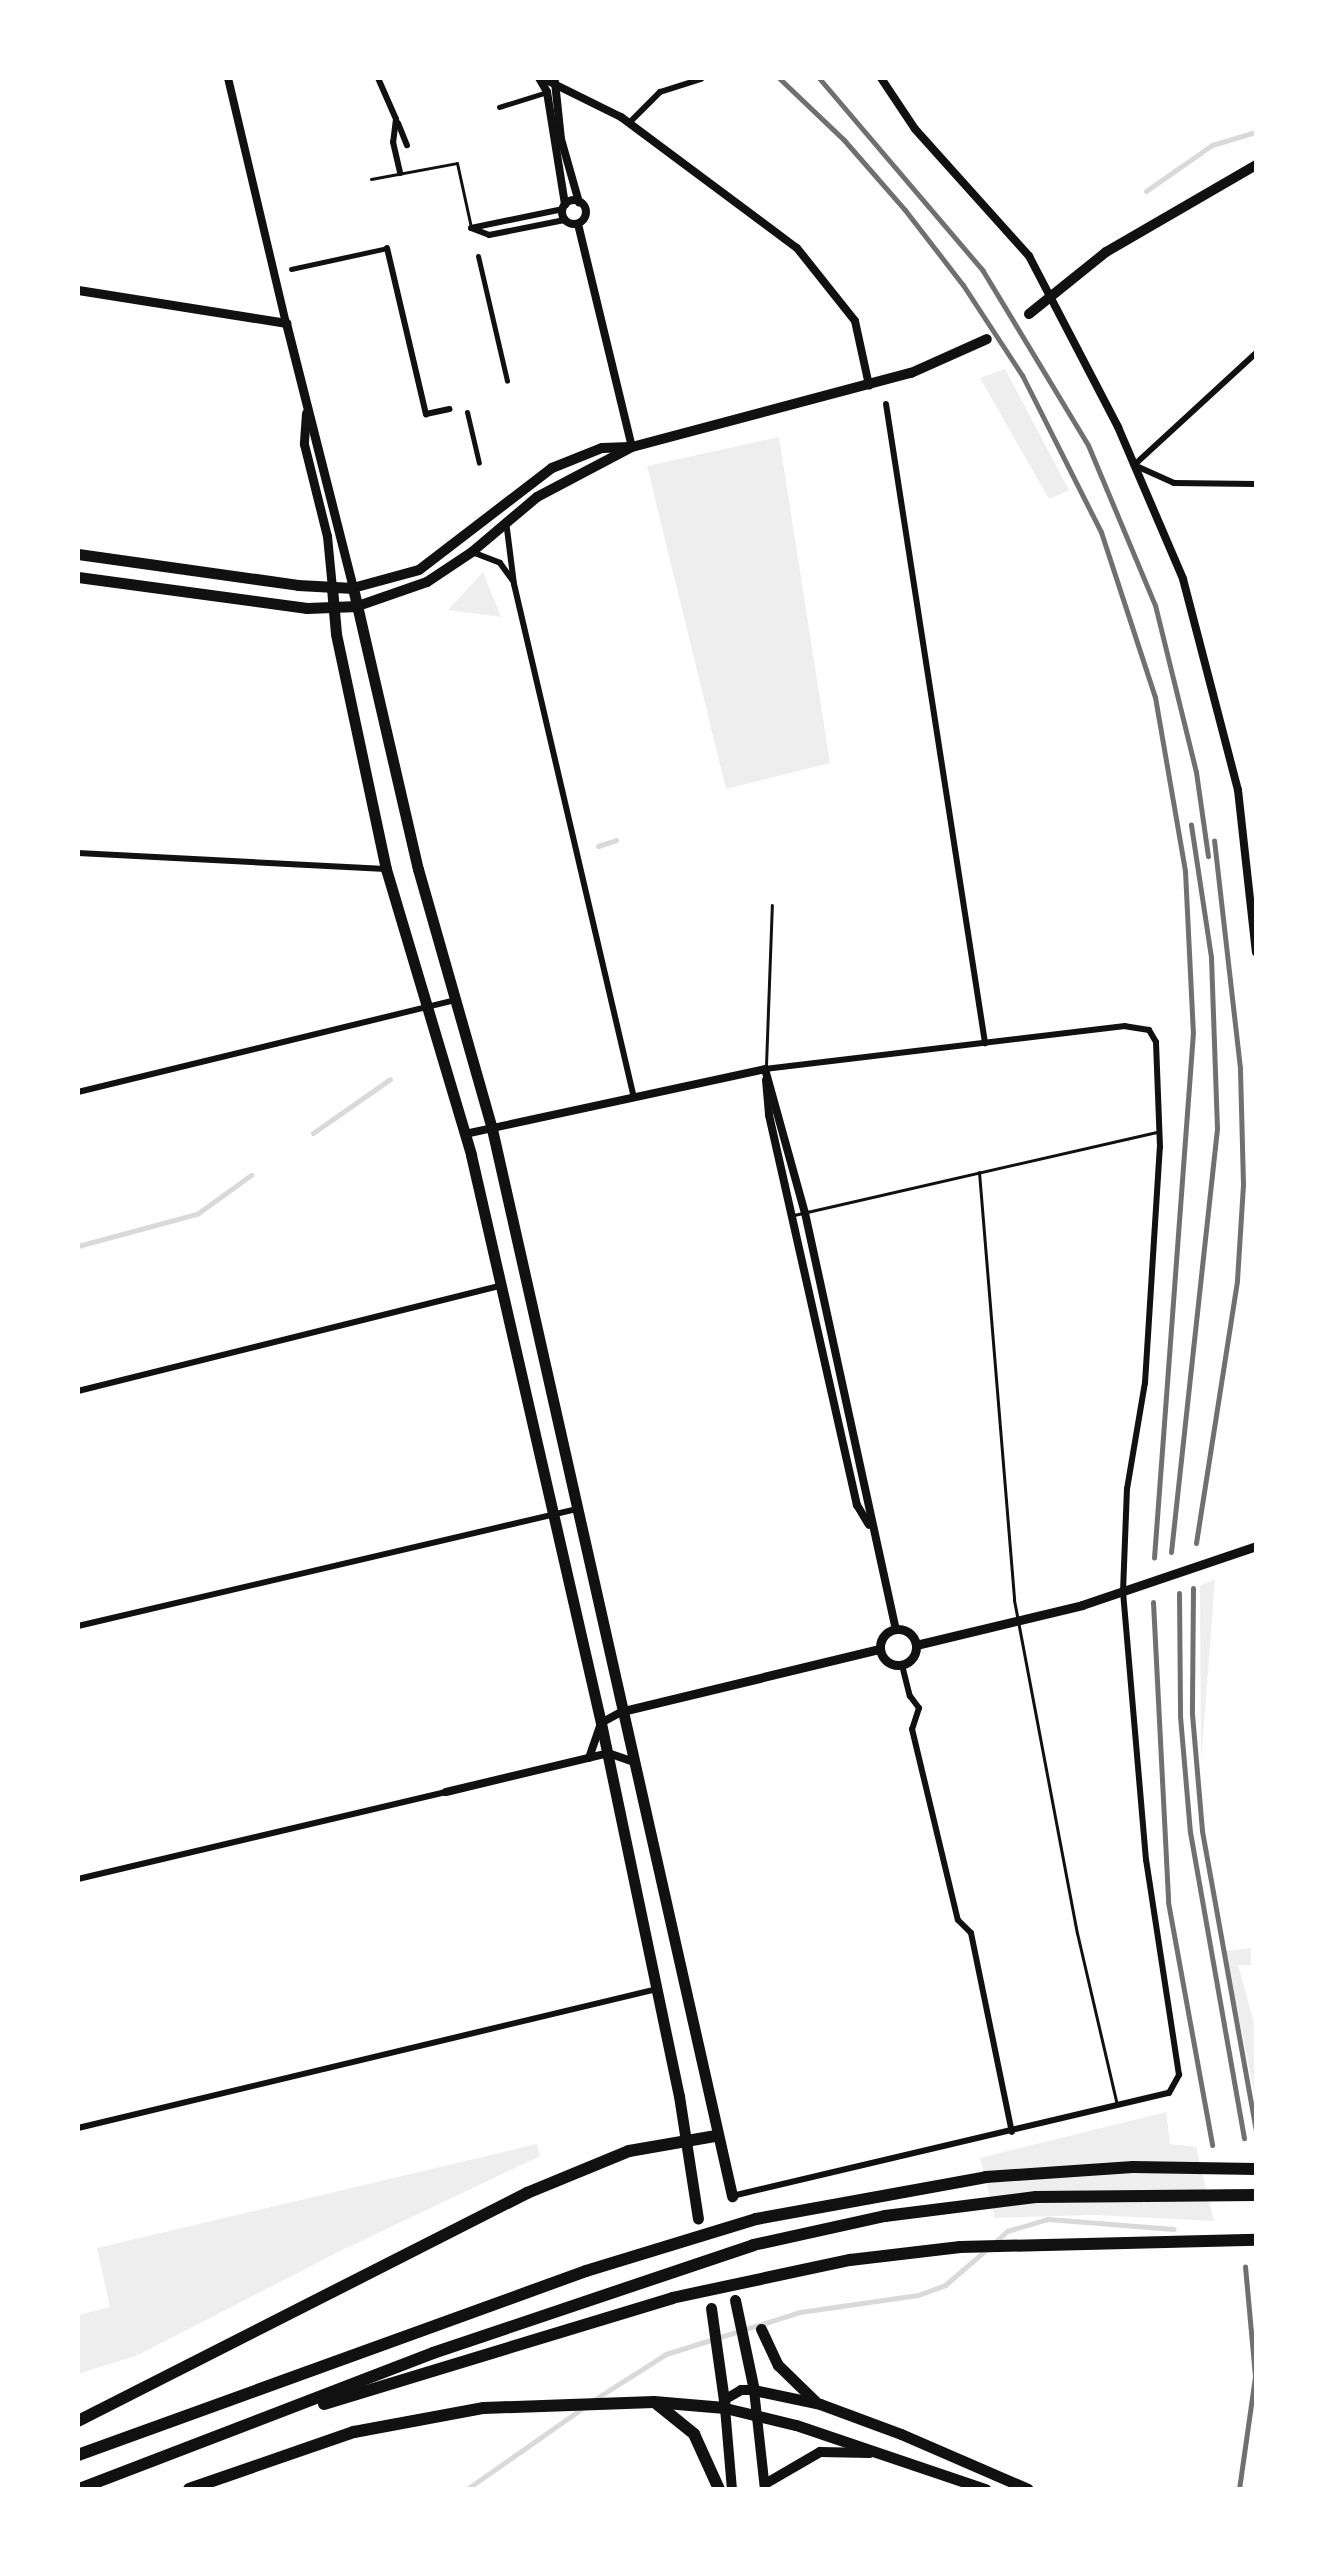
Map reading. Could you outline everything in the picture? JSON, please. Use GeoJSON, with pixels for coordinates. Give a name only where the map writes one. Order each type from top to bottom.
{"type":"FeatureCollection","features":[{"type":"Feature","properties":{"kind":"highway"},"geometry":{"type":"LineString","coordinates":[[78,554],[332,588],[353,588],[418,869],[492,1129],[637,1764],[715,2136],[732,2196]]}},
{"type":"Feature","properties":{"kind":"highway"},"geometry":{"type":"LineString","coordinates":[[78,577],[307,608],[358,606]]}},
{"type":"Feature","properties":{"kind":"highway"},"geometry":{"type":"LineString","coordinates":[[332,588],[386,869],[465,1134],[608,1753],[687,2139],[698,2219]]}},
{"type":"Feature","properties":{"kind":"highway"},"geometry":{"type":"LineString","coordinates":[[78,2421],[527,2193],[615,2156],[687,2139],[715,2136]]}},
{"type":"Feature","properties":{"kind":"highway"},"geometry":{"type":"LineString","coordinates":[[78,2455],[586,2271],[756,2219],[933,2183],[1074,2169],[1256,2169]]}},
{"type":"Feature","properties":{"kind":"highway"},"geometry":{"type":"LineString","coordinates":[[79,2489],[596,2295],[753,2245],[885,2216],[1036,2197],[1256,2195]]}},
{"type":"Feature","properties":{"kind":"highway"},"geometry":{"type":"LineString","coordinates":[[263,2422],[736,2281],[905,2252],[1256,2240]]}},
{"type":"Feature","properties":{"kind":"highway"},"geometry":{"type":"LineString","coordinates":[[735,2300],[754,2390],[820,2404],[1028,2489]]}},
{"type":"Feature","properties":{"kind":"highway"},"geometry":{"type":"LineString","coordinates":[[711,2308],[725,2404]]}},
{"type":"Feature","properties":{"kind":"highway"},"geometry":{"type":"LineString","coordinates":[[761,2329],[778,2365],[820,2404]]}},
{"type":"Feature","properties":{"kind":"highway"},"geometry":{"type":"LineString","coordinates":[[654,2402],[694,2434],[719,2489]]}},
{"type":"Feature","properties":{"kind":"highway"},"geometry":{"type":"LineString","coordinates":[[189,2489],[354,2432],[484,2408],[654,2402],[725,2404],[890,2455],[985,2489]]}},
{"type":"Feature","properties":{"kind":"main road"},"geometry":{"type":"LineString","coordinates":[[1029,314],[1106,252],[1256,165]]}},
{"type":"Feature","properties":{"kind":"main road"},"geometry":{"type":"LineString","coordinates":[[78,290],[286,323],[353,588],[419,570],[552,468],[602,448],[632,447]]}},
{"type":"Feature","properties":{"kind":"main road"},"geometry":{"type":"LineString","coordinates":[[358,606],[411,590],[472,552],[506,521],[556,486],[632,447],[869,385],[954,357],[987,339]]}},
{"type":"Feature","properties":{"kind":"main road"},"geometry":{"type":"LineString","coordinates":[[306,406],[304,444],[327,536],[332,588]]}},
{"type":"Feature","properties":{"kind":"main road"},"geometry":{"type":"LineString","coordinates":[[916,1645],[1123,1592],[1240,1548],[1256,1546]]}},
{"type":"Feature","properties":{"kind":"main road"},"geometry":{"type":"LineString","coordinates":[[896,1629],[911,1634],[916,1645],[915,1655],[902,1665],[886,1662],[879,1649],[884,1636],[896,1629]]}},
{"type":"Feature","properties":{"kind":"main road"},"geometry":{"type":"LineString","coordinates":[[623,1711],[879,1649]]}},
{"type":"Feature","properties":{"kind":"main road"},"geometry":{"type":"LineString","coordinates":[[732,2489],[725,2404],[741,2390],[754,2390],[765,2487]]}},
{"type":"Feature","properties":{"kind":"main road"},"geometry":{"type":"LineString","coordinates":[[765,2487],[802,2459],[830,2450],[890,2455]]}},
{"type":"Feature","properties":{"kind":"street"},"geometry":{"type":"LineString","coordinates":[[228,78],[286,323]]}},
{"type":"Feature","properties":{"kind":"street"},"geometry":{"type":"LineString","coordinates":[[378,78],[407,145]]}},
{"type":"Feature","properties":{"kind":"street"},"geometry":{"type":"LineString","coordinates":[[541,78],[555,82],[629,123],[797,248],[855,321],[869,385]]}},
{"type":"Feature","properties":{"kind":"street"},"geometry":{"type":"LineString","coordinates":[[541,78],[547,92],[565,220]]}},
{"type":"Feature","properties":{"kind":"street"},"geometry":{"type":"LineString","coordinates":[[881,78],[915,129],[1029,256],[1134,465],[1183,579],[1218,700],[1238,790],[1256,952]]}},
{"type":"Feature","properties":{"kind":"street"},"geometry":{"type":"LineString","coordinates":[[629,123],[660,92],[701,79]]}},
{"type":"Feature","properties":{"kind":"street"},"geometry":{"type":"LineString","coordinates":[[555,82],[561,139],[579,202],[586,213],[578,224],[632,447]]}},
{"type":"Feature","properties":{"kind":"street"},"geometry":{"type":"LineString","coordinates":[[499,107],[547,92]]}},
{"type":"Feature","properties":{"kind":"street"},"geometry":{"type":"LineString","coordinates":[[559,105],[569,97],[583,97]]}},
{"type":"Feature","properties":{"kind":"street"},"geometry":{"type":"LineString","coordinates":[[396,119],[393,142],[400,173]]}},
{"type":"Feature","properties":{"kind":"street"},"geometry":{"type":"LineString","coordinates":[[1243,172],[1256,157]]}},
{"type":"Feature","properties":{"kind":"street"},"geometry":{"type":"LineString","coordinates":[[471,228],[579,202]]}},
{"type":"Feature","properties":{"kind":"street"},"geometry":{"type":"LineString","coordinates":[[471,228],[489,235],[565,220],[578,224]]}},
{"type":"Feature","properties":{"kind":"street"},"geometry":{"type":"LineString","coordinates":[[291,269],[387,248],[426,414],[449,409]]}},
{"type":"Feature","properties":{"kind":"street"},"geometry":{"type":"LineString","coordinates":[[478,256],[507,381]]}},
{"type":"Feature","properties":{"kind":"street"},"geometry":{"type":"LineString","coordinates":[[1134,465],[1256,353]]}},
{"type":"Feature","properties":{"kind":"street"},"geometry":{"type":"LineString","coordinates":[[886,404],[985,1043]]}},
{"type":"Feature","properties":{"kind":"street"},"geometry":{"type":"LineString","coordinates":[[467,412],[479,463]]}},
{"type":"Feature","properties":{"kind":"street"},"geometry":{"type":"LineString","coordinates":[[1134,465],[1174,483],[1256,484]]}},
{"type":"Feature","properties":{"kind":"street"},"geometry":{"type":"LineString","coordinates":[[506,521],[514,584],[634,1098]]}},
{"type":"Feature","properties":{"kind":"street"},"geometry":{"type":"LineString","coordinates":[[472,552],[500,563],[514,584]]}},
{"type":"Feature","properties":{"kind":"street"},"geometry":{"type":"LineString","coordinates":[[78,853],[386,869]]}},
{"type":"Feature","properties":{"kind":"street"},"geometry":{"type":"LineString","coordinates":[[78,1092],[456,1000]]}},
{"type":"Feature","properties":{"kind":"street"},"geometry":{"type":"LineString","coordinates":[[465,1134],[765,1069],[1125,1026],[1149,1030],[1158,1049],[1161,1131],[1144,1346],[1145,1383],[1127,1489],[1123,1592],[1146,1860],[1179,2075],[1175,2090],[1012,2132],[732,2196]]}},
{"type":"Feature","properties":{"kind":"street"},"geometry":{"type":"LineString","coordinates":[[765,1069],[805,1213],[870,1504],[871,1529],[896,1629]]}},
{"type":"Feature","properties":{"kind":"street"},"geometry":{"type":"LineString","coordinates":[[765,1069],[769,1115],[857,1505],[871,1529]]}},
{"type":"Feature","properties":{"kind":"street"},"geometry":{"type":"LineString","coordinates":[[78,1391],[499,1286]]}},
{"type":"Feature","properties":{"kind":"street"},"geometry":{"type":"LineString","coordinates":[[78,1626],[577,1509]]}},
{"type":"Feature","properties":{"kind":"street"},"geometry":{"type":"LineString","coordinates":[[902,1665],[910,1696],[919,1708],[912,1729],[958,1920],[971,1933],[1012,2132]]}},
{"type":"Feature","properties":{"kind":"street"},"geometry":{"type":"LineString","coordinates":[[589,1758],[601,1723],[623,1711]]}},
{"type":"Feature","properties":{"kind":"street"},"geometry":{"type":"LineString","coordinates":[[78,1879],[608,1753],[637,1764]]}},
{"type":"Feature","properties":{"kind":"street"},"geometry":{"type":"LineString","coordinates":[[78,2128],[657,1989]]}},
{"type":"Feature","properties":{"kind":"lane"},"geometry":{"type":"LineString","coordinates":[[371,179],[457,163],[471,228]]}},
{"type":"Feature","properties":{"kind":"lane"},"geometry":{"type":"LineString","coordinates":[[765,1069],[772,905]]}},
{"type":"Feature","properties":{"kind":"lane"},"geometry":{"type":"LineString","coordinates":[[792,1216],[1161,1131]]}},
{"type":"Feature","properties":{"kind":"lane"},"geometry":{"type":"LineString","coordinates":[[979,1172],[1018,1620],[1077,1933],[1117,2105]]}},
{"type":"Feature","properties":{"kind":"shaded area"},"geometry":{"type":"Polygon","coordinates":[[[1005,369],[1069,490],[1049,499],[980,378],[1005,369]]]}},
{"type":"Feature","properties":{"kind":"shaded area"},"geometry":{"type":"Polygon","coordinates":[[[779,437],[830,763],[726,789],[647,466],[779,437]]]}},
{"type":"Feature","properties":{"kind":"shaded area"},"geometry":{"type":"Polygon","coordinates":[[[483,572],[501,617],[448,610],[483,572]]]}},
{"type":"Feature","properties":{"kind":"shaded area"},"geometry":{"type":"Polygon","coordinates":[[[1215,1579],[1213,1607],[1201,1762],[1200,1586],[1215,1579]]]}},
{"type":"Feature","properties":{"kind":"shaded area"},"geometry":{"type":"Polygon","coordinates":[[[1251,1948],[1251,1965],[1238,1965],[1256,2030],[1256,2101],[1225,1951],[1251,1948]]]}},
{"type":"Feature","properties":{"kind":"shaded area"},"geometry":{"type":"Polygon","coordinates":[[[1166,2112],[1170,2144],[1196,2147],[1214,2221],[1093,2215],[995,2218],[980,2158],[1166,2112]]]}},
{"type":"Feature","properties":{"kind":"shaded area"},"geometry":{"type":"Polygon","coordinates":[[[537,2144],[540,2156],[338,2252],[138,2355],[78,2374],[78,2315],[110,2307],[97,2248],[537,2144]]]}},
{"type":"Feature","properties":{"kind":"waterway"},"geometry":{"type":"LineString","coordinates":[[1146,191],[1212,145],[1256,132]]}},
{"type":"Feature","properties":{"kind":"waterway"},"geometry":{"type":"LineString","coordinates":[[598,846],[616,840]]}},
{"type":"Feature","properties":{"kind":"waterway"},"geometry":{"type":"LineString","coordinates":[[313,1133],[390,1079]]}},
{"type":"Feature","properties":{"kind":"waterway"},"geometry":{"type":"LineString","coordinates":[[78,1246],[197,1214],[251,1175]]}},
{"type":"Feature","properties":{"kind":"waterway"},"geometry":{"type":"LineString","coordinates":[[993,2244],[1007,2231],[1048,2219],[1174,2229]]}},
{"type":"Feature","properties":{"kind":"waterway"},"geometry":{"type":"LineString","coordinates":[[592,2401],[666,2354],[800,2312],[918,2295],[945,2285],[986,2250]]}},
{"type":"Feature","properties":{"kind":"waterway"},"geometry":{"type":"LineString","coordinates":[[467,2489],[584,2407]]}},
{"type":"Feature","properties":{"kind":"railway"},"geometry":{"type":"LineString","coordinates":[[779,78],[844,140],[905,210],[963,285],[1022,375],[1101,532],[1155,697],[1185,871],[1193,1032],[1154,1558]]}},
{"type":"Feature","properties":{"kind":"railway"},"geometry":{"type":"LineString","coordinates":[[819,78],[983,271],[1088,445],[1155,605],[1196,772],[1208,856]]}},
{"type":"Feature","properties":{"kind":"railway"},"geometry":{"type":"LineString","coordinates":[[1171,1552],[1217,1129],[1211,957],[1191,825]]}},
{"type":"Feature","properties":{"kind":"railway"},"geometry":{"type":"LineString","coordinates":[[1196,1543],[1237,1280],[1243,1184],[1240,1068],[1214,840]]}},
{"type":"Feature","properties":{"kind":"railway"},"geometry":{"type":"LineString","coordinates":[[1193,1588],[1192,1714],[1202,1831],[1256,2131]]}},
{"type":"Feature","properties":{"kind":"railway"},"geometry":{"type":"LineString","coordinates":[[1179,1593],[1180,1716],[1190,1832],[1244,2138]]}},
{"type":"Feature","properties":{"kind":"railway"},"geometry":{"type":"LineString","coordinates":[[1153,1602],[1168,1902],[1212,2145]]}},
{"type":"Feature","properties":{"kind":"railway"},"geometry":{"type":"LineString","coordinates":[[1239,2489],[1255,2376],[1245,2266]]}}]}
